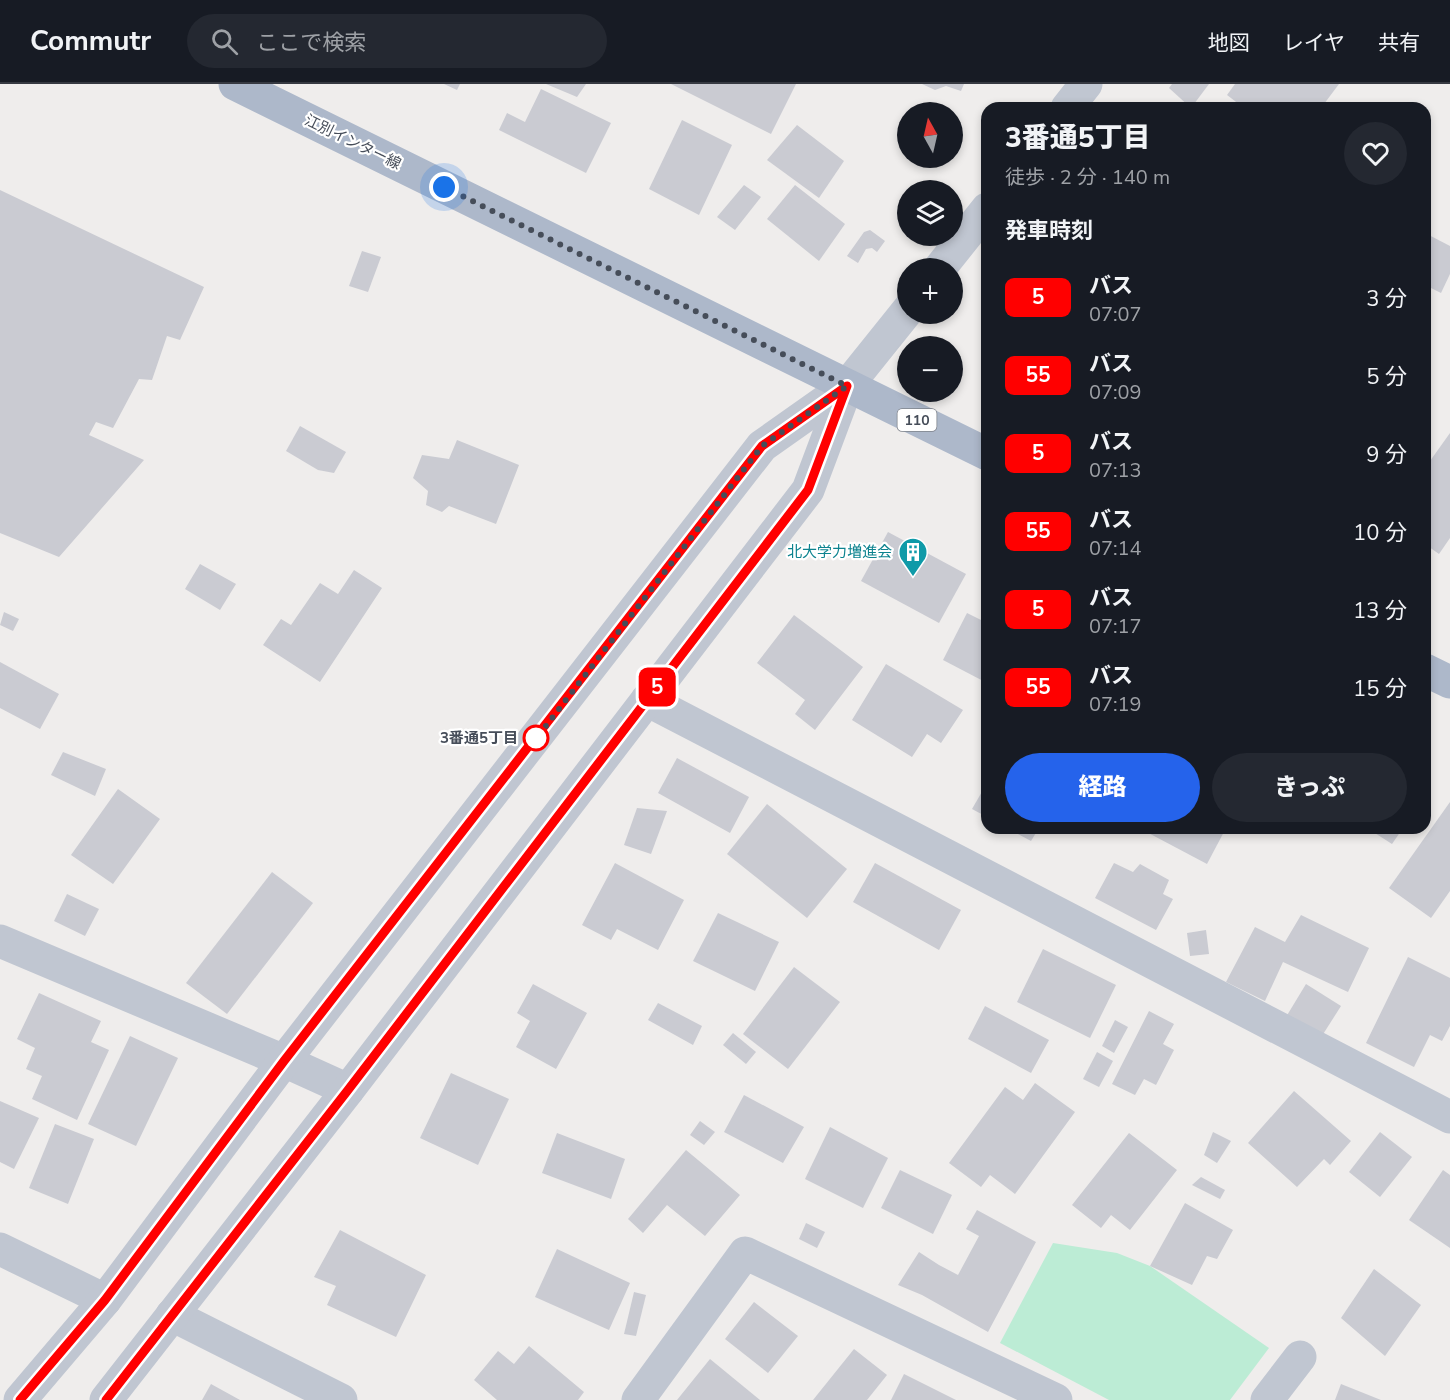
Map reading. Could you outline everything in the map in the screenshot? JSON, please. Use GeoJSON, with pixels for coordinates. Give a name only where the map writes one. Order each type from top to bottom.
{"type":"FeatureCollection","features":[{"type":"Feature","properties":{"kind":"main road","name":"江別インター線"},"geometry":{"type":"LineString","coordinates":[[235,84],[981,451]]}},
{"type":"Feature","properties":{"kind":"main road"},"geometry":{"type":"LineString","coordinates":[[1431,673],[1450,682]]}},
{"type":"Feature","properties":{"kind":"street"},"geometry":{"type":"LineString","coordinates":[[1072,102],[1086,84]]}},
{"type":"Feature","properties":{"kind":"street"},"geometry":{"type":"LineString","coordinates":[[948,258],[981,217]]}},
{"type":"Feature","properties":{"kind":"street"},"geometry":{"type":"LineString","coordinates":[[20,1400],[105,1300],[284,1061],[762,446],[847,386],[897,324]]}},
{"type":"Feature","properties":{"kind":"street"},"geometry":{"type":"LineString","coordinates":[[106,1400],[348,1090],[808,490],[847,386]]}},
{"type":"Feature","properties":{"kind":"street"},"geometry":{"type":"LineString","coordinates":[[647,700],[1450,1117]]}},
{"type":"Feature","properties":{"kind":"street"},"geometry":{"type":"LineString","coordinates":[[0,941],[348,1090]]}},
{"type":"Feature","properties":{"kind":"street"},"geometry":{"type":"LineString","coordinates":[[0,1249],[105,1300]]}},
{"type":"Feature","properties":{"kind":"street"},"geometry":{"type":"LineString","coordinates":[[638,1400],[745,1253],[1056,1400]]}},
{"type":"Feature","properties":{"kind":"street"},"geometry":{"type":"LineString","coordinates":[[172,1315],[341,1400]]}},
{"type":"Feature","properties":{"kind":"street"},"geometry":{"type":"LineString","coordinates":[[1267,1400],[1300,1357]]}},
{"type":"Feature","properties":{"kind":"green space"},"geometry":{"type":"Polygon","coordinates":[[[1053,1243],[1117,1253],[1150,1266],[1269,1348],[1230,1400],[1109,1400],[1000,1343],[1053,1243]]]}},
{"type":"Feature","properties":{"kind":"building"},"geometry":{"type":"Polygon","coordinates":[[[444,84],[460,84],[457,90],[444,84]]]}},
{"type":"Feature","properties":{"kind":"building"},"geometry":{"type":"Polygon","coordinates":[[[546,84],[586,84],[577,97],[546,84]]]}},
{"type":"Feature","properties":{"kind":"building"},"geometry":{"type":"Polygon","coordinates":[[[671,84],[796,84],[771,134],[671,84]]]}},
{"type":"Feature","properties":{"kind":"building"},"geometry":{"type":"Polygon","coordinates":[[[922,84],[964,84],[961,91],[946,86],[935,90],[922,84]]]}},
{"type":"Feature","properties":{"kind":"building"},"geometry":{"type":"Polygon","coordinates":[[[1172,84],[1209,84],[1196,102],[1184,102],[1169,88],[1172,84]]]}},
{"type":"Feature","properties":{"kind":"building"},"geometry":{"type":"Polygon","coordinates":[[[1235,84],[1339,84],[1326,102],[1236,102],[1227,95],[1235,84]]]}},
{"type":"Feature","properties":{"kind":"building"},"geometry":{"type":"Polygon","coordinates":[[[541,89],[611,123],[586,173],[499,130],[507,113],[525,122],[541,89]]]}},
{"type":"Feature","properties":{"kind":"building"},"geometry":{"type":"Polygon","coordinates":[[[682,120],[732,145],[699,215],[649,189],[682,120]]]}},
{"type":"Feature","properties":{"kind":"building"},"geometry":{"type":"Polygon","coordinates":[[[797,125],[844,161],[819,198],[767,160],[797,125]]]}},
{"type":"Feature","properties":{"kind":"building"},"geometry":{"type":"Polygon","coordinates":[[[744,185],[761,197],[735,230],[717,217],[744,185]]]}},
{"type":"Feature","properties":{"kind":"building"},"geometry":{"type":"Polygon","coordinates":[[[795,185],[845,224],[819,261],[767,219],[795,185]]]}},
{"type":"Feature","properties":{"kind":"building"},"geometry":{"type":"Polygon","coordinates":[[[0,190],[204,287],[180,340],[167,336],[152,380],[139,379],[113,428],[96,422],[89,435],[144,460],[59,557],[0,533],[0,190]]]}},
{"type":"Feature","properties":{"kind":"building"},"geometry":{"type":"Polygon","coordinates":[[[870,230],[885,241],[877,252],[872,248],[866,249],[858,263],[847,256],[864,232],[870,230]]]}},
{"type":"Feature","properties":{"kind":"building"},"geometry":{"type":"Polygon","coordinates":[[[1431,236],[1450,246],[1450,274],[1441,293],[1431,288],[1431,236]]]}},
{"type":"Feature","properties":{"kind":"building"},"geometry":{"type":"Polygon","coordinates":[[[362,251],[381,257],[368,292],[349,286],[362,251]]]}},
{"type":"Feature","properties":{"kind":"building"},"geometry":{"type":"Polygon","coordinates":[[[300,426],[346,452],[334,473],[318,470],[286,451],[300,426]]]}},
{"type":"Feature","properties":{"kind":"building"},"geometry":{"type":"Polygon","coordinates":[[[1450,433],[1450,538],[1439,554],[1431,548],[1431,460],[1450,433]]]}},
{"type":"Feature","properties":{"kind":"building"},"geometry":{"type":"Polygon","coordinates":[[[457,440],[519,465],[496,524],[449,506],[442,512],[426,505],[428,491],[413,478],[422,455],[449,459],[457,440]]]}},
{"type":"Feature","properties":{"kind":"building","name":"北大学力増進会"},"geometry":{"type":"Polygon","coordinates":[[[888,532],[966,574],[939,623],[861,581],[888,532]]]}},
{"type":"Feature","properties":{"kind":"building"},"geometry":{"type":"Polygon","coordinates":[[[200,564],[236,584],[220,610],[185,589],[200,564]]]}},
{"type":"Feature","properties":{"kind":"building"},"geometry":{"type":"Polygon","coordinates":[[[354,570],[382,588],[320,682],[263,645],[281,619],[291,625],[320,583],[338,594],[354,570]]]}},
{"type":"Feature","properties":{"kind":"building"},"geometry":{"type":"Polygon","coordinates":[[[4,612],[19,619],[13,631],[0,625],[4,612]]]}},
{"type":"Feature","properties":{"kind":"building"},"geometry":{"type":"Polygon","coordinates":[[[967,613],[981,620],[981,680],[943,660],[967,613]]]}},
{"type":"Feature","properties":{"kind":"building"},"geometry":{"type":"Polygon","coordinates":[[[794,615],[863,667],[815,730],[795,714],[805,700],[757,663],[794,615]]]}},
{"type":"Feature","properties":{"kind":"building"},"geometry":{"type":"Polygon","coordinates":[[[0,662],[59,694],[40,729],[0,708],[0,662]]]}},
{"type":"Feature","properties":{"kind":"building"},"geometry":{"type":"Polygon","coordinates":[[[886,664],[963,710],[941,743],[927,734],[912,757],[852,720],[886,664]]]}},
{"type":"Feature","properties":{"kind":"building"},"geometry":{"type":"Polygon","coordinates":[[[63,752],[106,769],[95,796],[51,775],[63,752]]]}},
{"type":"Feature","properties":{"kind":"building"},"geometry":{"type":"Polygon","coordinates":[[[677,758],[749,797],[730,833],[658,793],[677,758]]]}},
{"type":"Feature","properties":{"kind":"building"},"geometry":{"type":"Polygon","coordinates":[[[118,789],[160,819],[113,884],[71,855],[118,789]]]}},
{"type":"Feature","properties":{"kind":"building"},"geometry":{"type":"Polygon","coordinates":[[[981,793],[981,814],[972,809],[981,793]]]}},
{"type":"Feature","properties":{"kind":"building"},"geometry":{"type":"Polygon","coordinates":[[[1450,802],[1450,891],[1431,918],[1389,888],[1427,834],[1431,834],[1431,829],[1450,802]]]}},
{"type":"Feature","properties":{"kind":"building"},"geometry":{"type":"Polygon","coordinates":[[[767,804],[847,869],[807,918],[727,854],[767,804]]]}},
{"type":"Feature","properties":{"kind":"building"},"geometry":{"type":"Polygon","coordinates":[[[637,808],[667,811],[651,854],[624,845],[637,808]]]}},
{"type":"Feature","properties":{"kind":"building"},"geometry":{"type":"Polygon","coordinates":[[[1018,834],[1035,834],[1031,841],[1018,834]]]}},
{"type":"Feature","properties":{"kind":"building"},"geometry":{"type":"Polygon","coordinates":[[[1150,834],[1223,834],[1207,864],[1150,834]]]}},
{"type":"Feature","properties":{"kind":"building"},"geometry":{"type":"Polygon","coordinates":[[[1376,834],[1399,834],[1392,844],[1376,834]]]}},
{"type":"Feature","properties":{"kind":"building"},"geometry":{"type":"Polygon","coordinates":[[[615,863],[684,900],[658,950],[617,929],[611,940],[582,925],[615,863]]]}},
{"type":"Feature","properties":{"kind":"building"},"geometry":{"type":"Polygon","coordinates":[[[875,863],[961,910],[939,950],[853,902],[875,863]]]}},
{"type":"Feature","properties":{"kind":"building"},"geometry":{"type":"Polygon","coordinates":[[[1114,863],[1133,872],[1140,864],[1169,880],[1163,894],[1173,899],[1156,930],[1095,898],[1114,863]]]}},
{"type":"Feature","properties":{"kind":"building"},"geometry":{"type":"Polygon","coordinates":[[[272,872],[313,903],[227,1014],[186,983],[272,872]]]}},
{"type":"Feature","properties":{"kind":"building"},"geometry":{"type":"Polygon","coordinates":[[[67,894],[99,909],[85,936],[54,921],[67,894]]]}},
{"type":"Feature","properties":{"kind":"building"},"geometry":{"type":"Polygon","coordinates":[[[718,913],[779,942],[755,991],[693,961],[718,913]]]}},
{"type":"Feature","properties":{"kind":"building"},"geometry":{"type":"Polygon","coordinates":[[[1301,915],[1369,948],[1348,992],[1283,962],[1265,1001],[1226,982],[1255,927],[1285,942],[1301,915]]]}},
{"type":"Feature","properties":{"kind":"building"},"geometry":{"type":"Polygon","coordinates":[[[1206,930],[1209,954],[1190,956],[1187,933],[1206,930]]]}},
{"type":"Feature","properties":{"kind":"building"},"geometry":{"type":"Polygon","coordinates":[[[1043,949],[1116,985],[1090,1038],[1017,1002],[1043,949]]]}},
{"type":"Feature","properties":{"kind":"building"},"geometry":{"type":"Polygon","coordinates":[[[1408,957],[1450,978],[1450,1026],[1442,1041],[1430,1035],[1414,1067],[1366,1043],[1408,957]]]}},
{"type":"Feature","properties":{"kind":"building"},"geometry":{"type":"Polygon","coordinates":[[[794,967],[840,1002],[788,1069],[743,1034],[794,967]]]}},
{"type":"Feature","properties":{"kind":"building"},"geometry":{"type":"Polygon","coordinates":[[[533,984],[587,1013],[556,1069],[516,1047],[530,1021],[517,1013],[533,984]]]}},
{"type":"Feature","properties":{"kind":"building"},"geometry":{"type":"Polygon","coordinates":[[[1306,984],[1341,1006],[1320,1039],[1286,1017],[1306,984]]]}},
{"type":"Feature","properties":{"kind":"building"},"geometry":{"type":"Polygon","coordinates":[[[39,993],[101,1021],[91,1042],[109,1050],[77,1120],[32,1099],[42,1076],[26,1069],[35,1048],[17,1039],[39,993]]]}},
{"type":"Feature","properties":{"kind":"building"},"geometry":{"type":"Polygon","coordinates":[[[658,1003],[702,1026],[693,1045],[648,1020],[658,1003]]]}},
{"type":"Feature","properties":{"kind":"building"},"geometry":{"type":"Polygon","coordinates":[[[985,1006],[1049,1040],[1031,1073],[968,1039],[985,1006]]]}},
{"type":"Feature","properties":{"kind":"building"},"geometry":{"type":"Polygon","coordinates":[[[1149,1011],[1174,1024],[1163,1044],[1174,1050],[1156,1085],[1144,1079],[1135,1095],[1112,1084],[1149,1011]]]}},
{"type":"Feature","properties":{"kind":"building"},"geometry":{"type":"Polygon","coordinates":[[[1115,1020],[1128,1027],[1114,1053],[1102,1046],[1115,1020]]]}},
{"type":"Feature","properties":{"kind":"building"},"geometry":{"type":"Polygon","coordinates":[[[733,1033],[756,1052],[746,1064],[723,1045],[733,1033]]]}},
{"type":"Feature","properties":{"kind":"building"},"geometry":{"type":"Polygon","coordinates":[[[130,1036],[178,1058],[136,1146],[88,1124],[130,1036]]]}},
{"type":"Feature","properties":{"kind":"building"},"geometry":{"type":"Polygon","coordinates":[[[1097,1052],[1113,1061],[1099,1087],[1083,1079],[1097,1052]]]}},
{"type":"Feature","properties":{"kind":"building"},"geometry":{"type":"Polygon","coordinates":[[[451,1073],[509,1099],[478,1165],[420,1138],[451,1073]]]}},
{"type":"Feature","properties":{"kind":"building"},"geometry":{"type":"Polygon","coordinates":[[[1035,1083],[1075,1112],[1015,1194],[990,1175],[981,1187],[949,1163],[1005,1087],[1023,1100],[1035,1083]]]}},
{"type":"Feature","properties":{"kind":"building"},"geometry":{"type":"Polygon","coordinates":[[[1294,1091],[1351,1141],[1330,1165],[1324,1159],[1297,1187],[1248,1143],[1294,1091]]]}},
{"type":"Feature","properties":{"kind":"building"},"geometry":{"type":"Polygon","coordinates":[[[744,1095],[804,1127],[783,1163],[724,1132],[744,1095]]]}},
{"type":"Feature","properties":{"kind":"building"},"geometry":{"type":"Polygon","coordinates":[[[0,1101],[39,1118],[14,1169],[0,1162],[0,1101]]]}},
{"type":"Feature","properties":{"kind":"building"},"geometry":{"type":"Polygon","coordinates":[[[700,1121],[715,1132],[704,1145],[690,1135],[700,1121]]]}},
{"type":"Feature","properties":{"kind":"building"},"geometry":{"type":"Polygon","coordinates":[[[55,1124],[94,1139],[68,1204],[29,1188],[55,1124]]]}},
{"type":"Feature","properties":{"kind":"building"},"geometry":{"type":"Polygon","coordinates":[[[830,1127],[888,1158],[863,1208],[805,1179],[830,1127]]]}},
{"type":"Feature","properties":{"kind":"building"},"geometry":{"type":"Polygon","coordinates":[[[1213,1132],[1231,1141],[1217,1163],[1204,1155],[1213,1132]]]}},
{"type":"Feature","properties":{"kind":"building"},"geometry":{"type":"Polygon","coordinates":[[[1380,1132],[1412,1157],[1380,1197],[1349,1172],[1380,1132]]]}},
{"type":"Feature","properties":{"kind":"building"},"geometry":{"type":"Polygon","coordinates":[[[557,1133],[625,1159],[611,1199],[542,1173],[557,1133]]]}},
{"type":"Feature","properties":{"kind":"building"},"geometry":{"type":"Polygon","coordinates":[[[1129,1133],[1177,1170],[1130,1230],[1111,1215],[1101,1228],[1072,1205],[1129,1133]]]}},
{"type":"Feature","properties":{"kind":"building"},"geometry":{"type":"Polygon","coordinates":[[[686,1150],[740,1195],[705,1236],[667,1205],[643,1233],[628,1219],[686,1150]]]}},
{"type":"Feature","properties":{"kind":"building"},"geometry":{"type":"Polygon","coordinates":[[[900,1170],[952,1195],[933,1234],[881,1208],[900,1170]]]}},
{"type":"Feature","properties":{"kind":"building"},"geometry":{"type":"Polygon","coordinates":[[[1443,1170],[1450,1175],[1450,1248],[1409,1220],[1443,1170]]]}},
{"type":"Feature","properties":{"kind":"building"},"geometry":{"type":"Polygon","coordinates":[[[1201,1177],[1225,1190],[1220,1199],[1192,1185],[1201,1177]]]}},
{"type":"Feature","properties":{"kind":"building"},"geometry":{"type":"Polygon","coordinates":[[[1185,1203],[1233,1230],[1217,1259],[1207,1256],[1192,1285],[1150,1266],[1185,1203]]]}},
{"type":"Feature","properties":{"kind":"building"},"geometry":{"type":"Polygon","coordinates":[[[977,1210],[1036,1242],[988,1332],[922,1295],[898,1285],[919,1252],[958,1275],[979,1236],[966,1229],[977,1210]]]}},
{"type":"Feature","properties":{"kind":"building"},"geometry":{"type":"Polygon","coordinates":[[[806,1223],[825,1232],[817,1248],[799,1239],[806,1223]]]}},
{"type":"Feature","properties":{"kind":"building"},"geometry":{"type":"Polygon","coordinates":[[[340,1230],[426,1275],[396,1337],[327,1305],[336,1286],[314,1277],[340,1230]]]}},
{"type":"Feature","properties":{"kind":"building"},"geometry":{"type":"Polygon","coordinates":[[[557,1249],[630,1283],[609,1330],[535,1297],[557,1249]]]}},
{"type":"Feature","properties":{"kind":"building"},"geometry":{"type":"Polygon","coordinates":[[[1374,1269],[1421,1305],[1385,1356],[1341,1318],[1374,1269]]]}},
{"type":"Feature","properties":{"kind":"building"},"geometry":{"type":"Polygon","coordinates":[[[634,1292],[646,1295],[636,1336],[624,1334],[634,1292]]]}},
{"type":"Feature","properties":{"kind":"building"},"geometry":{"type":"Polygon","coordinates":[[[754,1302],[798,1336],[768,1373],[725,1339],[754,1302]]]}},
{"type":"Feature","properties":{"kind":"building"},"geometry":{"type":"Polygon","coordinates":[[[529,1346],[584,1392],[578,1400],[497,1400],[474,1380],[498,1351],[514,1364],[529,1346]]]}},
{"type":"Feature","properties":{"kind":"building"},"geometry":{"type":"Polygon","coordinates":[[[854,1349],[887,1375],[867,1400],[813,1400],[854,1349]]]}},
{"type":"Feature","properties":{"kind":"building"},"geometry":{"type":"Polygon","coordinates":[[[710,1359],[760,1400],[677,1400],[710,1359]]]}},
{"type":"Feature","properties":{"kind":"building"},"geometry":{"type":"Polygon","coordinates":[[[904,1374],[956,1400],[891,1400],[904,1374]]]}},
{"type":"Feature","properties":{"kind":"building"},"geometry":{"type":"Polygon","coordinates":[[[211,1384],[240,1400],[202,1400],[211,1384]]]}},
{"type":"Feature","properties":{"kind":"building"},"geometry":{"type":"Polygon","coordinates":[[[1341,1384],[1381,1400],[1335,1400],[1341,1384]]]}},
{"type":"Feature","properties":{"kind":"bus line","name":"5"},"geometry":{"type":"LineString","coordinates":[[20,1400],[105,1300],[284,1061],[762,446],[847,386],[808,490],[348,1090],[106,1400]]}},
{"type":"Feature","properties":{"kind":"place","name":"北大学力増進会"},"geometry":{"type":"Point","coordinates":[913,578]}},
{"type":"Feature","properties":{"kind":"place","name":"3番通5丁目"},"geometry":{"type":"Point","coordinates":[536,738]}},
{"type":"Feature","properties":{"kind":"route"},"geometry":{"type":"LineString","coordinates":[[444,187],[847,386],[762,446],[532,744],[536,738]]}}]}
